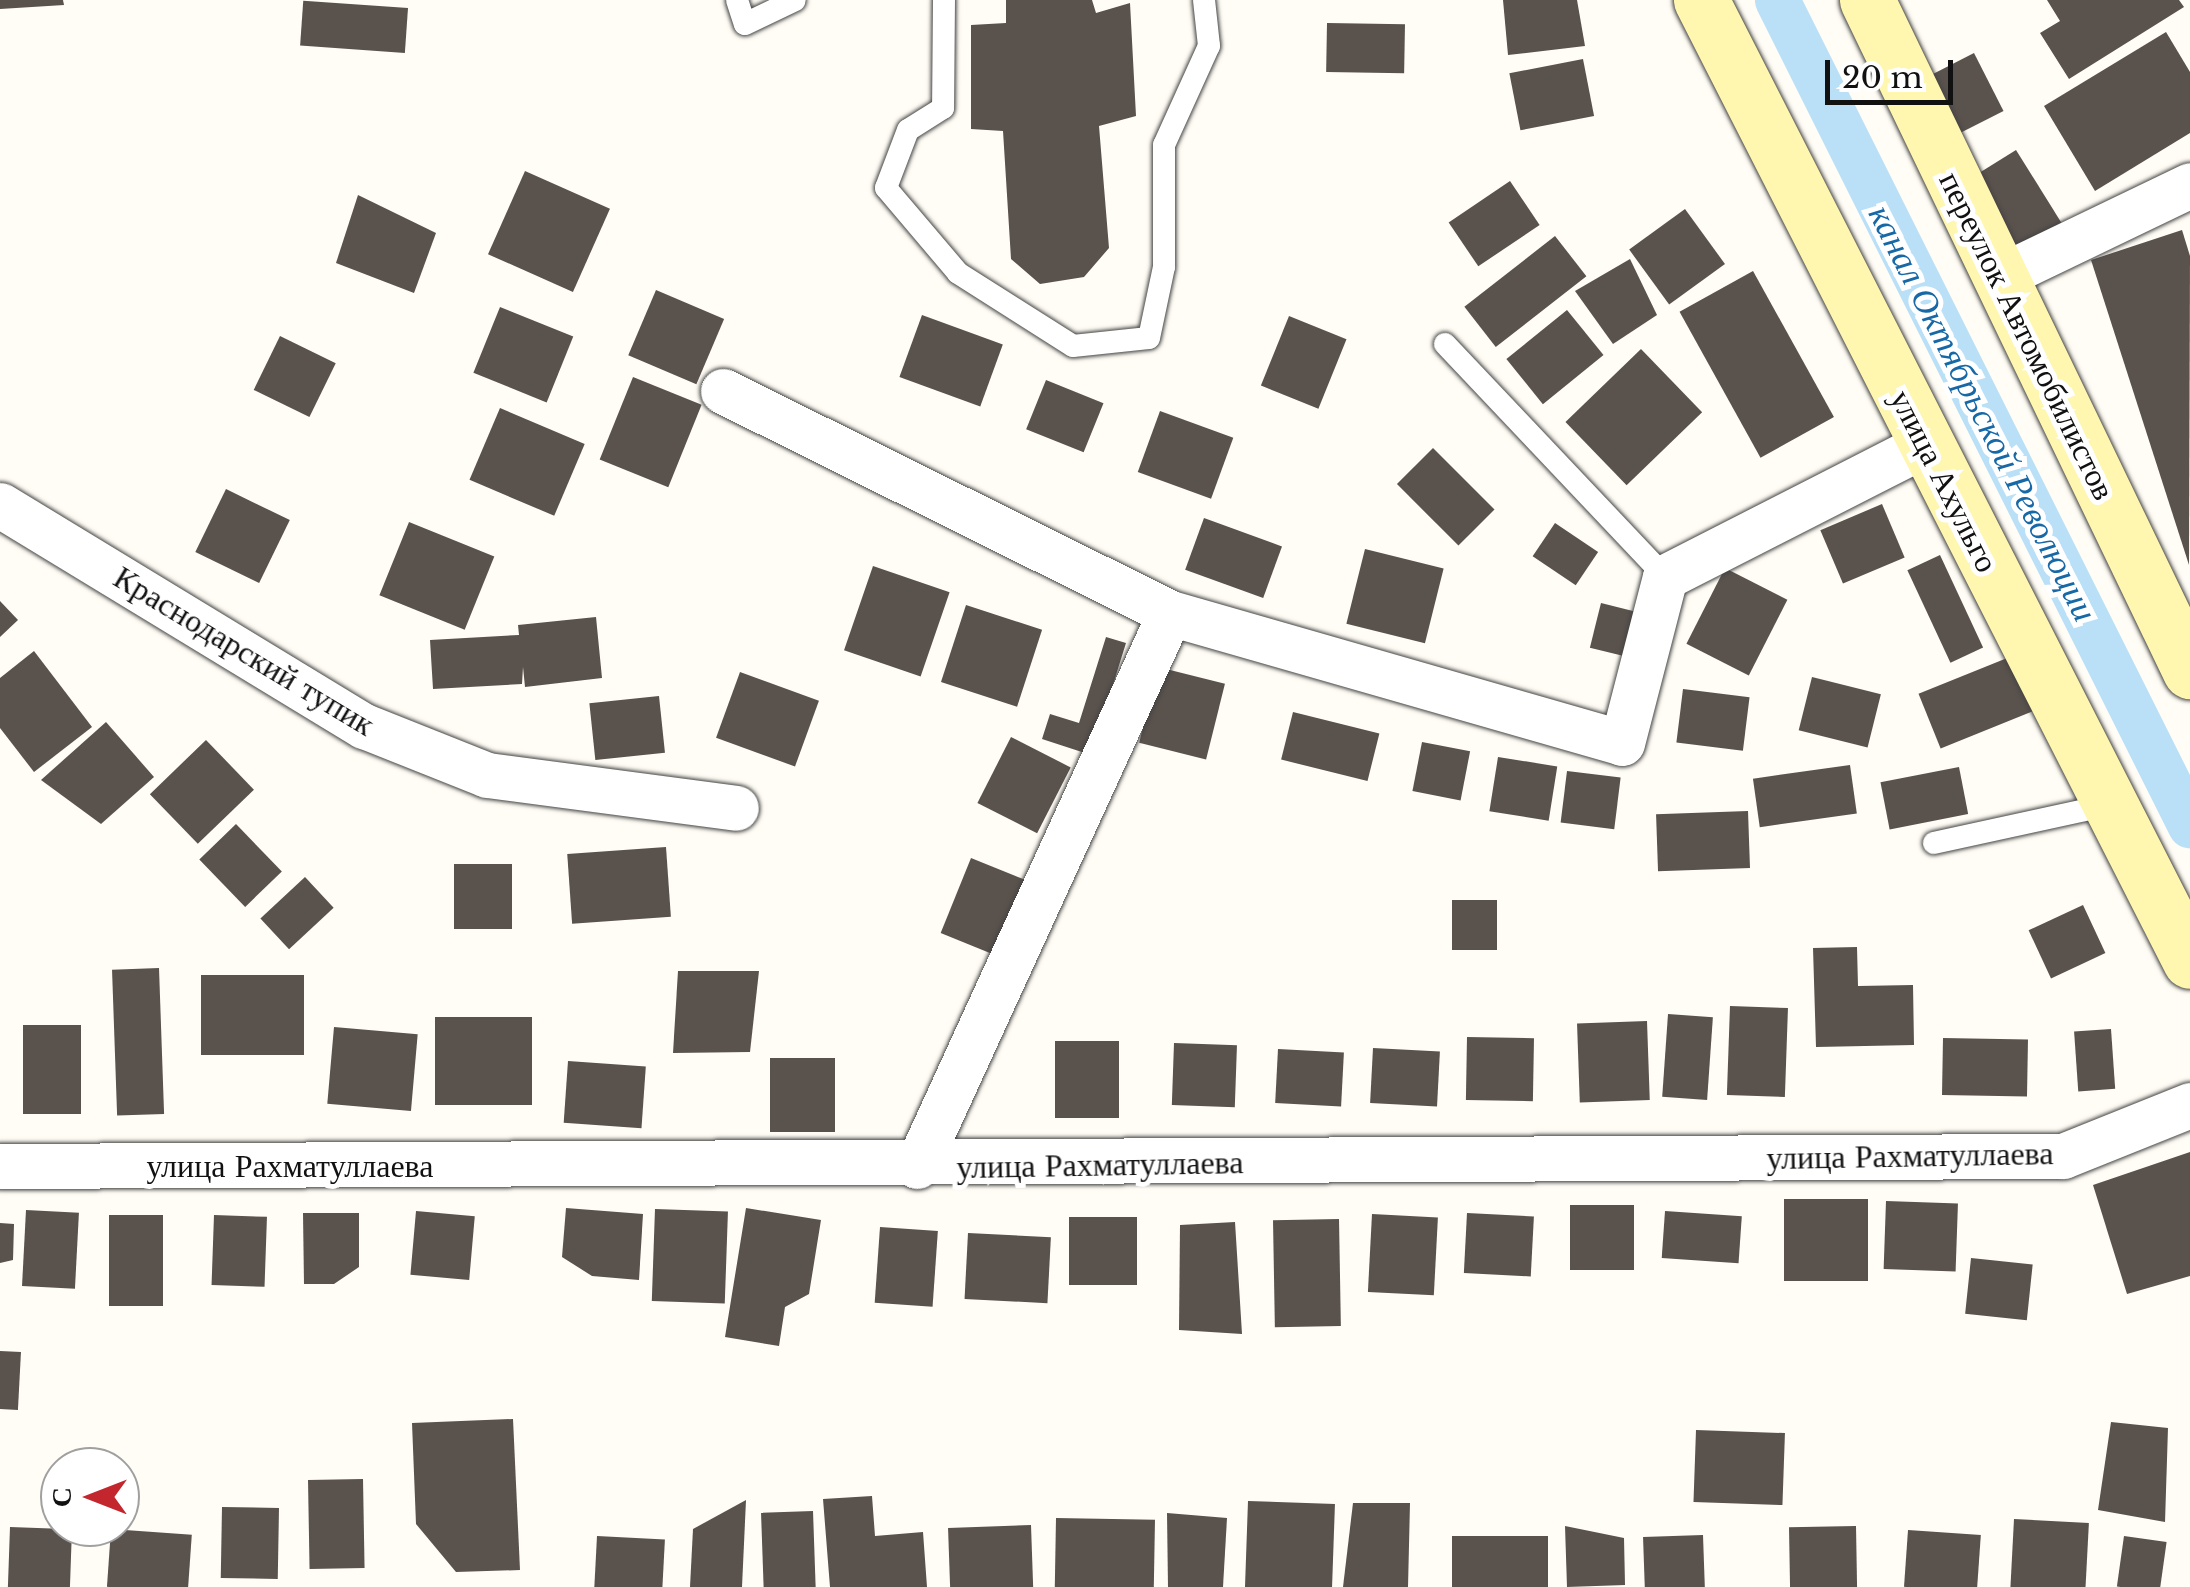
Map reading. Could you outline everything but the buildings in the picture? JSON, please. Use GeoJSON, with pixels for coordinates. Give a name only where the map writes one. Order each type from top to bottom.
{"type":"FeatureCollection","features":[{"type":"Feature","properties":{"kind":"main road","name":"улица Ахульго"},"geometry":{"type":"LineString","coordinates":[[1700,0],[2190,961]]}},
{"type":"Feature","properties":{"kind":"main road","name":"переулок Автомобилистов"},"geometry":{"type":"LineString","coordinates":[[1867,0],[1997,278],[2190,672]]}},
{"type":"Feature","properties":{"kind":"street"},"geometry":{"type":"LineString","coordinates":[[1997,278],[2190,185]]}},
{"type":"Feature","properties":{"kind":"street"},"geometry":{"type":"LineString","coordinates":[[722,391],[1170,613],[1622,743],[1665,577],[1926,444]]}},
{"type":"Feature","properties":{"kind":"street","name":"Краснодарский тупик"},"geometry":{"type":"LineString","coordinates":[[0,505],[364,726],[488,775],[736,808]]}},
{"type":"Feature","properties":{"kind":"street"},"geometry":{"type":"LineString","coordinates":[[917,1166],[1170,613]]}},
{"type":"Feature","properties":{"kind":"street","name":"улица Рахматуллаева"},"geometry":{"type":"LineString","coordinates":[[0,1166],[917,1166],[2063,1156],[2190,1105]]}},
{"type":"Feature","properties":{"kind":"lane"},"geometry":{"type":"LineString","coordinates":[[737,0],[745,24],[795,0]]}},
{"type":"Feature","properties":{"kind":"lane"},"geometry":{"type":"LineString","coordinates":[[944,0],[944,108],[908,130],[886,188],[958,273],[1073,346],[1148,338],[1164,267],[1164,145],[1209,46],[1204,0]]}},
{"type":"Feature","properties":{"kind":"lane"},"geometry":{"type":"LineString","coordinates":[[1445,344],[1665,577]]}},
{"type":"Feature","properties":{"kind":"lane"},"geometry":{"type":"LineString","coordinates":[[1934,842],[2108,805]]}},
{"type":"Feature","properties":{"kind":"waterway","name":"канал Октябрьской Революции"},"geometry":{"type":"LineString","coordinates":[[1777,0],[2190,826]]}}]}
